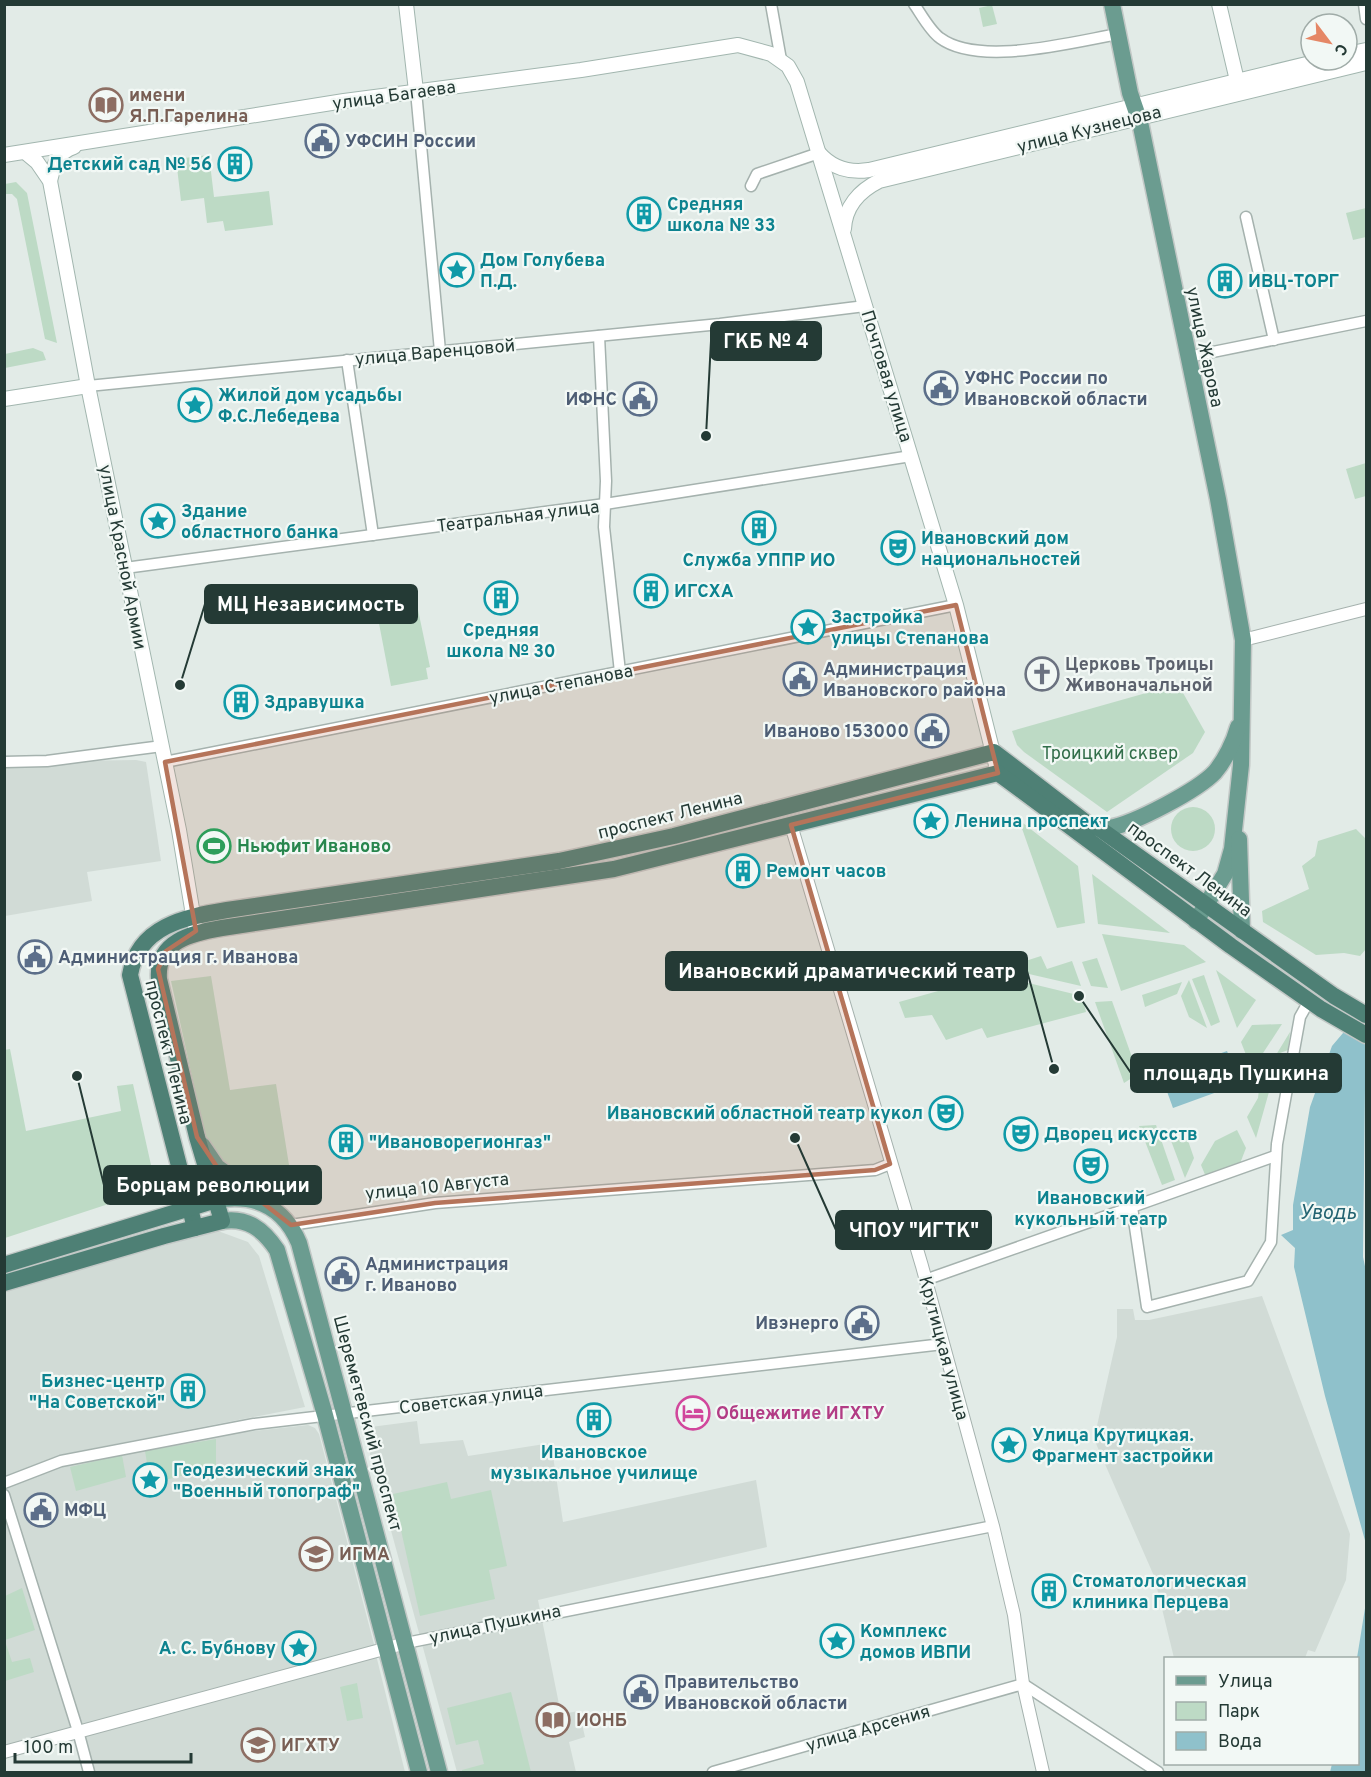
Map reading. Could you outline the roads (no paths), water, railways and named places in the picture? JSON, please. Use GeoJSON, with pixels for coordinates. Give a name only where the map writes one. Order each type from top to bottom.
{"type":"FeatureCollection","features":[{"type":"Feature","properties":{"kind":"highway","name":"проспект Ленина"},"geometry":{"type":"LineString","coordinates":[[222,1221],[197,1137],[158,969],[166,951],[184,937],[194,924],[559,861],[674,836],[994,752],[1088,824],[1100,829],[1334,996],[1366,1015]]}},
{"type":"Feature","properties":{"kind":"highway","name":"проспект Ленина"},"geometry":{"type":"LineString","coordinates":[[195,1228],[179,1174],[130,975],[132,962],[148,939],[166,925],[194,924],[614,868],[998,773]]}},
{"type":"Feature","properties":{"kind":"highway"},"geometry":{"type":"LineString","coordinates":[[998,773],[1196,921],[1316,1005],[1366,1035]]}},
{"type":"Feature","properties":{"kind":"highway","name":"проспект Ленина"},"geometry":{"type":"LineString","coordinates":[[158,1216],[172,1203],[179,1174]]}},
{"type":"Feature","properties":{"kind":"highway"},"geometry":{"type":"LineString","coordinates":[[4,1264],[216,1200]]}},
{"type":"Feature","properties":{"kind":"highway"},"geometry":{"type":"LineString","coordinates":[[4,1283],[222,1221]]}},
{"type":"Feature","properties":{"kind":"main road"},"geometry":{"type":"LineString","coordinates":[[406,4],[416,91]]}},
{"type":"Feature","properties":{"kind":"main road","name":"улица Жарова"},"geometry":{"type":"LineString","coordinates":[[1112,4],[1218,499],[1243,640],[1243,699]]}},
{"type":"Feature","properties":{"kind":"main road"},"geometry":{"type":"LineString","coordinates":[[1219,4],[1239,87]]}},
{"type":"Feature","properties":{"kind":"main road","name":"улица Багаева"},"geometry":{"type":"LineString","coordinates":[[4,155],[416,91],[581,70],[738,45],[761,49],[781,60]]}},
{"type":"Feature","properties":{"kind":"main road","name":"Почтовая улица"},"geometry":{"type":"LineString","coordinates":[[781,60],[797,82],[844,234],[956,605],[998,773]]}},
{"type":"Feature","properties":{"kind":"main road","name":"улица Кузнецова"},"geometry":{"type":"LineString","coordinates":[[819,153],[830,163],[842,169],[869,170],[1239,87],[1366,63]]}},
{"type":"Feature","properties":{"kind":"main road","name":"улица Кузнецова"},"geometry":{"type":"LineString","coordinates":[[1239,87],[1299,68]]}},
{"type":"Feature","properties":{"kind":"main road","name":"улица Кузнецова"},"geometry":{"type":"LineString","coordinates":[[844,234],[845,220],[850,206],[866,188],[879,181],[1136,111]]}},
{"type":"Feature","properties":{"kind":"main road"},"geometry":{"type":"LineString","coordinates":[[50,181],[55,162],[64,151],[90,142]]}},
{"type":"Feature","properties":{"kind":"main road","name":"улица Красной Армии"},"geometry":{"type":"LineString","coordinates":[[26,152],[37,162],[50,181],[88,386],[162,746],[194,924]]}},
{"type":"Feature","properties":{"kind":"main road","name":"улица Варенцовой"},"geometry":{"type":"LineString","coordinates":[[4,399],[88,386]]}},
{"type":"Feature","properties":{"kind":"main road"},"geometry":{"type":"LineString","coordinates":[[1242,931],[1238,807],[1243,699]]}},
{"type":"Feature","properties":{"kind":"main road"},"geometry":{"type":"LineString","coordinates":[[1088,824],[1106,829],[1124,824],[1186,794],[1204,782],[1216,771],[1228,752],[1238,730],[1243,699]]}},
{"type":"Feature","properties":{"kind":"main road"},"geometry":{"type":"LineString","coordinates":[[1196,921],[1225,874],[1232,849],[1238,807]]}},
{"type":"Feature","properties":{"kind":"main road","name":"проспект Ленина"},"geometry":{"type":"LineString","coordinates":[[197,1137],[217,1167],[274,1210]]}},
{"type":"Feature","properties":{"kind":"main road"},"geometry":{"type":"LineString","coordinates":[[216,1200],[245,1199],[274,1210],[291,1225]]}},
{"type":"Feature","properties":{"kind":"main road"},"geometry":{"type":"LineString","coordinates":[[222,1221],[246,1222],[268,1236],[277,1250],[325,1415],[419,1773]]}},
{"type":"Feature","properties":{"kind":"main road","name":"Шереметевский проспект"},"geometry":{"type":"LineString","coordinates":[[291,1225],[299,1243],[439,1773]]}},
{"type":"Feature","properties":{"kind":"street","name":"Почтовая улица"},"geometry":{"type":"LineString","coordinates":[[771,4],[781,60]]}},
{"type":"Feature","properties":{"kind":"street"},"geometry":{"type":"LineString","coordinates":[[914,4],[939,38],[969,50],[992,54],[1118,34]]}},
{"type":"Feature","properties":{"kind":"street"},"geometry":{"type":"LineString","coordinates":[[1364,4],[1366,19]]}},
{"type":"Feature","properties":{"kind":"street"},"geometry":{"type":"LineString","coordinates":[[416,91],[440,351]]}},
{"type":"Feature","properties":{"kind":"street"},"geometry":{"type":"LineString","coordinates":[[751,186],[757,174],[819,153]]}},
{"type":"Feature","properties":{"kind":"street"},"geometry":{"type":"LineString","coordinates":[[1246,218],[1274,340]]}},
{"type":"Feature","properties":{"kind":"street","name":"улица Варенцовой"},"geometry":{"type":"LineString","coordinates":[[88,386],[730,323],[865,306]]}},
{"type":"Feature","properties":{"kind":"street"},"geometry":{"type":"LineString","coordinates":[[1188,357],[1366,321]]}},
{"type":"Feature","properties":{"kind":"street"},"geometry":{"type":"LineString","coordinates":[[599,336],[605,504],[603,527],[620,672]]}},
{"type":"Feature","properties":{"kind":"street"},"geometry":{"type":"LineString","coordinates":[[347,360],[373,534]]}},
{"type":"Feature","properties":{"kind":"street","name":"Театральная улица"},"geometry":{"type":"LineString","coordinates":[[125,568],[605,504],[911,456]]}},
{"type":"Feature","properties":{"kind":"street","name":"улица Степанова"},"geometry":{"type":"LineString","coordinates":[[165,762],[956,605]]}},
{"type":"Feature","properties":{"kind":"street"},"geometry":{"type":"LineString","coordinates":[[1243,640],[1366,609]]}},
{"type":"Feature","properties":{"kind":"street"},"geometry":{"type":"LineString","coordinates":[[4,762],[47,761],[162,746]]}},
{"type":"Feature","properties":{"kind":"street","name":"Крутицкая улица"},"geometry":{"type":"LineString","coordinates":[[791,825],[925,1280],[993,1526],[1014,1615],[1023,1684],[1043,1773]]}},
{"type":"Feature","properties":{"kind":"street"},"geometry":{"type":"LineString","coordinates":[[1132,1207],[1147,1307],[1248,1281],[1271,1242],[1275,1156],[1300,1017],[1316,1005]]}},
{"type":"Feature","properties":{"kind":"street"},"geometry":{"type":"LineString","coordinates":[[925,1280],[1275,1156]]}},
{"type":"Feature","properties":{"kind":"street","name":"улица 10 Августа"},"geometry":{"type":"LineString","coordinates":[[291,1225],[435,1203],[875,1170],[890,1164]]}},
{"type":"Feature","properties":{"kind":"street","name":"Советская улица"},"geometry":{"type":"LineString","coordinates":[[4,1483],[61,1461],[208,1431],[325,1415],[943,1344]]}},
{"type":"Feature","properties":{"kind":"street"},"geometry":{"type":"LineString","coordinates":[[4,1495],[78,1731],[88,1773]]}},
{"type":"Feature","properties":{"kind":"street","name":"улица Пушкина"},"geometry":{"type":"LineString","coordinates":[[4,1752],[386,1647],[993,1526]]}},
{"type":"Feature","properties":{"kind":"street"},"geometry":{"type":"LineString","coordinates":[[1023,1684],[1158,1773]]}},
{"type":"Feature","properties":{"kind":"street","name":"улица Арсения"},"geometry":{"type":"LineString","coordinates":[[713,1773],[1023,1684]]}},
{"type":"Feature","properties":{"kind":"water","name":"Уводь"},"geometry":{"type":"Polygon","coordinates":[[[1366,1006],[1363,1257],[1366,1271],[1366,1544],[1325,1396],[1294,1267],[1295,1248],[1281,1235],[1293,1230],[1293,1205],[1310,1107],[1332,1046],[1366,1006]]]}},
{"type":"Feature","properties":{"kind":"water"},"geometry":{"type":"Polygon","coordinates":[[[1227,1051],[1239,1084],[1173,1108],[1161,1075],[1227,1051]]]}},
{"type":"Feature","properties":{"kind":"water"},"geometry":{"type":"Polygon","coordinates":[[[1366,1602],[1366,1772],[1330,1772],[1332,1765],[1359,1765],[1359,1657],[1357,1657],[1366,1602]]]}},
{"type":"Feature","properties":{"kind":"place","name":"имени Я.П.Гарелина"},"geometry":{"type":"Point","coordinates":[106,105]}},
{"type":"Feature","properties":{"kind":"place","name":"УФСИН России"},"geometry":{"type":"Point","coordinates":[322,141]}},
{"type":"Feature","properties":{"kind":"place","name":"Детский сад № 56"},"geometry":{"type":"Point","coordinates":[235,164]}},
{"type":"Feature","properties":{"kind":"place","name":"Средняя школа № 33"},"geometry":{"type":"Point","coordinates":[644,214]}},
{"type":"Feature","properties":{"kind":"place","name":"Дом Голубева П.Д."},"geometry":{"type":"Point","coordinates":[457,270]}},
{"type":"Feature","properties":{"kind":"place","name":"ИВЦ-ТОРГ"},"geometry":{"type":"Point","coordinates":[1225,281]}},
{"type":"Feature","properties":{"kind":"place","name":"УФНС России по Ивановской области"},"geometry":{"type":"Point","coordinates":[941,388]}},
{"type":"Feature","properties":{"kind":"place","name":"ИФНС"},"geometry":{"type":"Point","coordinates":[640,399]}},
{"type":"Feature","properties":{"kind":"place","name":"Жилой дом усадьбы Ф.С.Лебедева"},"geometry":{"type":"Point","coordinates":[195,405]}},
{"type":"Feature","properties":{"kind":"place","name":"ГКБ № 4"},"geometry":{"type":"Point","coordinates":[706,436]}},
{"type":"Feature","properties":{"kind":"place","name":"Здание областного банка"},"geometry":{"type":"Point","coordinates":[158,521]}},
{"type":"Feature","properties":{"kind":"place","name":"Служба УППР ИО"},"geometry":{"type":"Point","coordinates":[759,528]}},
{"type":"Feature","properties":{"kind":"place","name":"Ивановский дом национальностей"},"geometry":{"type":"Point","coordinates":[898,548]}},
{"type":"Feature","properties":{"kind":"place","name":"ИГСХА"},"geometry":{"type":"Point","coordinates":[651,591]}},
{"type":"Feature","properties":{"kind":"place","name":"Средняя школа № 30"},"geometry":{"type":"Point","coordinates":[501,598]}},
{"type":"Feature","properties":{"kind":"place","name":"Застройка улицы Степанова"},"geometry":{"type":"Point","coordinates":[808,627]}},
{"type":"Feature","properties":{"kind":"place","name":"Церковь Троицы Живоначальной"},"geometry":{"type":"Point","coordinates":[1042,674]}},
{"type":"Feature","properties":{"kind":"place","name":"Администрация Ивановского района"},"geometry":{"type":"Point","coordinates":[800,679]}},
{"type":"Feature","properties":{"kind":"place","name":"МЦ Независимость"},"geometry":{"type":"Point","coordinates":[180,685]}},
{"type":"Feature","properties":{"kind":"place","name":"Здравушка"},"geometry":{"type":"Point","coordinates":[241,702]}},
{"type":"Feature","properties":{"kind":"place","name":"Иваново 153000"},"geometry":{"type":"Point","coordinates":[932,731]}},
{"type":"Feature","properties":{"kind":"place","name":"Ленина проспект"},"geometry":{"type":"Point","coordinates":[931,821]}},
{"type":"Feature","properties":{"kind":"place","name":"Ньюфит Иваново"},"geometry":{"type":"Point","coordinates":[214,846]}},
{"type":"Feature","properties":{"kind":"place","name":"Ремонт часов"},"geometry":{"type":"Point","coordinates":[743,871]}},
{"type":"Feature","properties":{"kind":"place","name":"Администрация г. Иванова"},"geometry":{"type":"Point","coordinates":[35,957]}},
{"type":"Feature","properties":{"kind":"place","name":"площадь Пушкина"},"geometry":{"type":"Point","coordinates":[1079,996]}},
{"type":"Feature","properties":{"kind":"place","name":"Ивановский драматический театр"},"geometry":{"type":"Point","coordinates":[1054,1069]}},
{"type":"Feature","properties":{"kind":"place","name":"Борцам революции"},"geometry":{"type":"Point","coordinates":[77,1076]}},
{"type":"Feature","properties":{"kind":"place","name":"Ивановский областной театр кукол"},"geometry":{"type":"Point","coordinates":[946,1113]}},
{"type":"Feature","properties":{"kind":"place","name":"Дворец искусств"},"geometry":{"type":"Point","coordinates":[1021,1134]}},
{"type":"Feature","properties":{"kind":"place","name":"ЧПОУ \"ИГТК\""},"geometry":{"type":"Point","coordinates":[795,1138]}},
{"type":"Feature","properties":{"kind":"place","name":"\"Ивановорегионгаз\""},"geometry":{"type":"Point","coordinates":[346,1142]}},
{"type":"Feature","properties":{"kind":"place","name":"Ивановский кукольный театр"},"geometry":{"type":"Point","coordinates":[1091,1166]}},
{"type":"Feature","properties":{"kind":"place","name":"Администрация г. Иваново"},"geometry":{"type":"Point","coordinates":[342,1274]}},
{"type":"Feature","properties":{"kind":"place","name":"Ивэнерго"},"geometry":{"type":"Point","coordinates":[862,1323]}},
{"type":"Feature","properties":{"kind":"place","name":"Бизнес-центр \"На Советской\""},"geometry":{"type":"Point","coordinates":[188,1391]}},
{"type":"Feature","properties":{"kind":"place","name":"Общежитие ИГХТУ"},"geometry":{"type":"Point","coordinates":[693,1413]}},
{"type":"Feature","properties":{"kind":"place","name":"Ивановское музыкальное училище"},"geometry":{"type":"Point","coordinates":[594,1420]}},
{"type":"Feature","properties":{"kind":"place","name":"Улица Крутицкая. Фрагмент застройки"},"geometry":{"type":"Point","coordinates":[1009,1445]}},
{"type":"Feature","properties":{"kind":"place","name":"Геодезический знак \"Военный топограф\""},"geometry":{"type":"Point","coordinates":[150,1480]}},
{"type":"Feature","properties":{"kind":"place","name":"МФЦ"},"geometry":{"type":"Point","coordinates":[41,1510]}},
{"type":"Feature","properties":{"kind":"place","name":"ИГМА"},"geometry":{"type":"Point","coordinates":[316,1554]}},
{"type":"Feature","properties":{"kind":"place","name":"Стоматологическая клиника Перцева"},"geometry":{"type":"Point","coordinates":[1049,1591]}},
{"type":"Feature","properties":{"kind":"place","name":"Комплекс домов ИВПИ"},"geometry":{"type":"Point","coordinates":[837,1641]}},
{"type":"Feature","properties":{"kind":"place","name":"А. С. Бубнову"},"geometry":{"type":"Point","coordinates":[299,1648]}},
{"type":"Feature","properties":{"kind":"place","name":"Правительство Ивановской области"},"geometry":{"type":"Point","coordinates":[641,1692]}},
{"type":"Feature","properties":{"kind":"place","name":"ИОНБ"},"geometry":{"type":"Point","coordinates":[553,1720]}},
{"type":"Feature","properties":{"kind":"place","name":"ИГХТУ"},"geometry":{"type":"Point","coordinates":[258,1745]}},
{"type":"Feature","properties":{"kind":"park label","name":"Троицкий сквер"},"geometry":{"type":"Point","coordinates":[1110,753]}}]}
